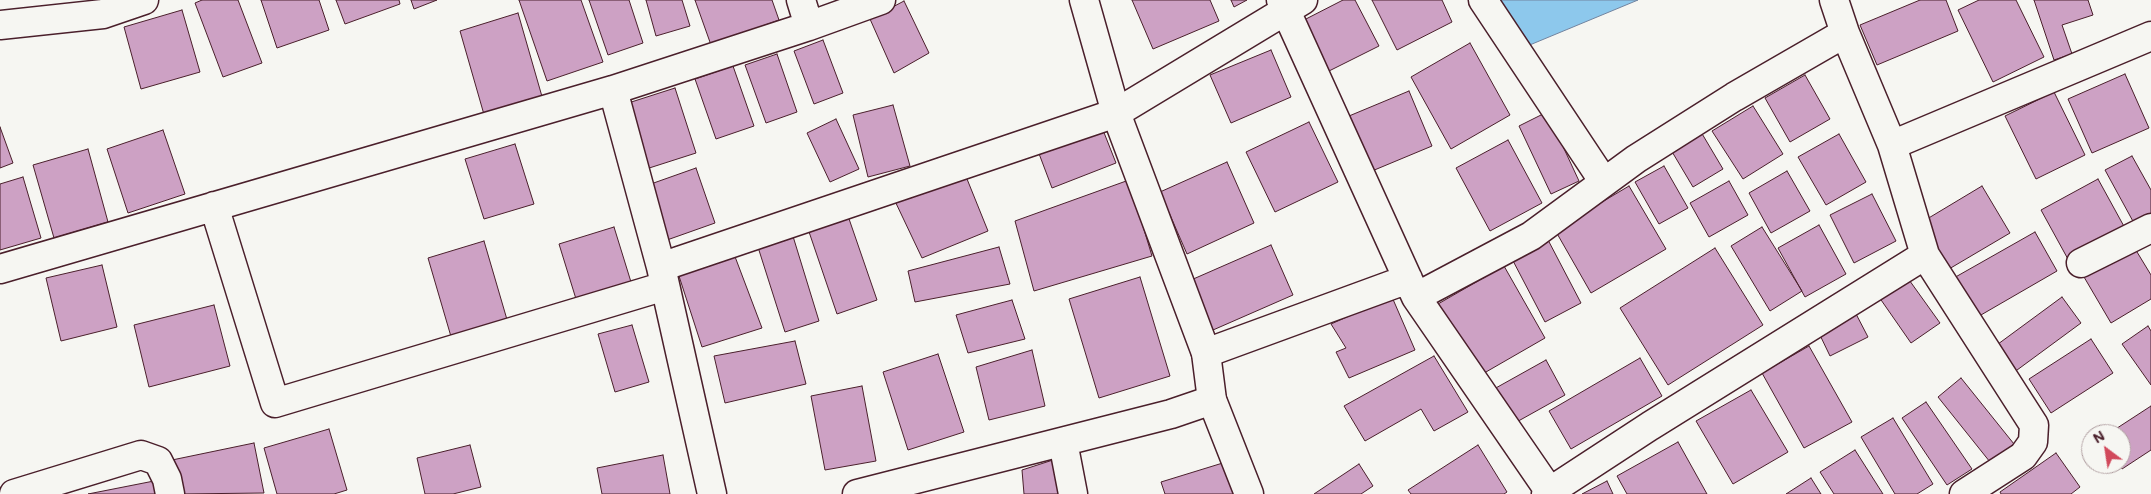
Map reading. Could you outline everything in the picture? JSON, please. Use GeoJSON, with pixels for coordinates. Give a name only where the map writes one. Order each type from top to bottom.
{"type":"FeatureCollection","features":[{"type":"Feature","properties":{"kind":"street"},"geometry":{"type":"LineString","coordinates":[[0,25],[103,14],[144,0]]}},
{"type":"Feature","properties":{"kind":"street"},"geometry":{"type":"LineString","coordinates":[[801,0],[809,26]]}},
{"type":"Feature","properties":{"kind":"street"},"geometry":{"type":"LineString","coordinates":[[0,269],[613,90],[809,26],[881,0]]}},
{"type":"Feature","properties":{"kind":"street"},"geometry":{"type":"LineString","coordinates":[[1084,0],[1116,114],[1206,353],[1212,400],[1249,494]]}},
{"type":"Feature","properties":{"kind":"street"},"geometry":{"type":"LineString","coordinates":[[1484,0],[1604,182]]}},
{"type":"Feature","properties":{"kind":"street"},"geometry":{"type":"LineString","coordinates":[[1834,0],[1845,33],[1892,145],[1925,255],[2034,425],[2033,442],[2022,456],[1964,494]]}},
{"type":"Feature","properties":{"kind":"street"},"geometry":{"type":"LineString","coordinates":[[214,206],[275,403],[663,276],[1116,114],[1290,4],[1325,92],[1412,288],[1548,493],[1650,426],[1925,255]]}},
{"type":"Feature","properties":{"kind":"street"},"geometry":{"type":"LineString","coordinates":[[1206,353],[1412,288],[1531,236],[1636,159],[1734,97],[1845,33]]}},
{"type":"Feature","properties":{"kind":"street"},"geometry":{"type":"LineString","coordinates":[[1892,145],[2151,36]]}},
{"type":"Feature","properties":{"kind":"street"},"geometry":{"type":"LineString","coordinates":[[613,90],[663,276],[712,494]]}},
{"type":"Feature","properties":{"kind":"street"},"geometry":{"type":"LineString","coordinates":[[2081,263],[2151,228]]}},
{"type":"Feature","properties":{"kind":"street"},"geometry":{"type":"LineString","coordinates":[[857,494],[1171,414],[1212,400]]}},
{"type":"Feature","properties":{"kind":"street"},"geometry":{"type":"LineString","coordinates":[[1063,442],[1073,494]]}},
{"type":"Feature","properties":{"kind":"street"},"geometry":{"type":"LineString","coordinates":[[14,494],[141,455],[158,461],[167,478],[170,494]]}},
{"type":"Feature","properties":{"kind":"water"},"geometry":{"type":"Polygon","coordinates":[[[1481,0],[1638,0],[1508,54],[1481,0]]]}},
{"type":"Feature","properties":{"kind":"building"},"geometry":{"type":"Polygon","coordinates":[[[202,0],[238,0],[262,63],[223,77],[195,3],[202,0]]]}},
{"type":"Feature","properties":{"kind":"building"},"geometry":{"type":"Polygon","coordinates":[[[261,0],[319,0],[329,30],[277,48],[261,0]]]}},
{"type":"Feature","properties":{"kind":"building"},"geometry":{"type":"Polygon","coordinates":[[[336,0],[399,0],[400,4],[345,24],[336,0]]]}},
{"type":"Feature","properties":{"kind":"building"},"geometry":{"type":"Polygon","coordinates":[[[411,0],[437,0],[414,9],[411,0]]]}},
{"type":"Feature","properties":{"kind":"building"},"geometry":{"type":"Polygon","coordinates":[[[519,0],[581,0],[603,62],[547,81],[519,0]]]}},
{"type":"Feature","properties":{"kind":"building"},"geometry":{"type":"Polygon","coordinates":[[[589,0],[629,0],[643,43],[608,55],[589,0]]]}},
{"type":"Feature","properties":{"kind":"building"},"geometry":{"type":"Polygon","coordinates":[[[646,0],[682,0],[690,26],[656,36],[646,0]]]}},
{"type":"Feature","properties":{"kind":"building"},"geometry":{"type":"Polygon","coordinates":[[[695,0],[772,0],[779,20],[711,45],[695,0]]]}},
{"type":"Feature","properties":{"kind":"building"},"geometry":{"type":"Polygon","coordinates":[[[1132,0],[1210,0],[1219,21],[1153,49],[1132,0]]]}},
{"type":"Feature","properties":{"kind":"building"},"geometry":{"type":"Polygon","coordinates":[[[1231,0],[1247,0],[1234,7],[1231,0]]]}},
{"type":"Feature","properties":{"kind":"building"},"geometry":{"type":"Polygon","coordinates":[[[1343,0],[1355,0],[1379,46],[1329,71],[1304,20],[1343,0]]]}},
{"type":"Feature","properties":{"kind":"building"},"geometry":{"type":"Polygon","coordinates":[[[1372,0],[1442,0],[1452,22],[1397,50],[1372,0]]]}},
{"type":"Feature","properties":{"kind":"building"},"geometry":{"type":"Polygon","coordinates":[[[1920,0],[1946,0],[1958,31],[1877,65],[1860,25],[1920,0]]]}},
{"type":"Feature","properties":{"kind":"building"},"geometry":{"type":"Polygon","coordinates":[[[1979,0],[2016,0],[2044,57],[1993,82],[1958,10],[1979,0]]]}},
{"type":"Feature","properties":{"kind":"building"},"geometry":{"type":"Polygon","coordinates":[[[2034,0],[2088,0],[2093,15],[2062,25],[2072,54],[2054,60],[2034,0]]]}},
{"type":"Feature","properties":{"kind":"building"},"geometry":{"type":"Polygon","coordinates":[[[904,1],[929,53],[894,73],[870,19],[904,1]]]}},
{"type":"Feature","properties":{"kind":"building"},"geometry":{"type":"Polygon","coordinates":[[[182,10],[200,72],[141,89],[124,27],[182,10]]]}},
{"type":"Feature","properties":{"kind":"building"},"geometry":{"type":"Polygon","coordinates":[[[518,13],[543,100],[485,118],[460,31],[518,13]]]}},
{"type":"Feature","properties":{"kind":"building"},"geometry":{"type":"Polygon","coordinates":[[[823,40],[843,93],[814,104],[794,51],[823,40]]]}},
{"type":"Feature","properties":{"kind":"building"},"geometry":{"type":"Polygon","coordinates":[[[1470,43],[1510,115],[1451,149],[1411,77],[1470,43]]]}},
{"type":"Feature","properties":{"kind":"building"},"geometry":{"type":"Polygon","coordinates":[[[1271,50],[1291,97],[1231,123],[1210,75],[1271,50]]]}},
{"type":"Feature","properties":{"kind":"building"},"geometry":{"type":"Polygon","coordinates":[[[777,54],[797,112],[766,123],[745,65],[777,54]]]}},
{"type":"Feature","properties":{"kind":"building"},"geometry":{"type":"Polygon","coordinates":[[[733,66],[754,126],[716,139],[695,79],[733,66]]]}},
{"type":"Feature","properties":{"kind":"building"},"geometry":{"type":"Polygon","coordinates":[[[2125,74],[2149,128],[2092,153],[2068,99],[2125,74]]]}},
{"type":"Feature","properties":{"kind":"building"},"geometry":{"type":"Polygon","coordinates":[[[1805,75],[1830,119],[1790,142],[1765,98],[1805,75]]]}},
{"type":"Feature","properties":{"kind":"building"},"geometry":{"type":"Polygon","coordinates":[[[675,88],[696,153],[643,170],[622,105],[675,88]]]}},
{"type":"Feature","properties":{"kind":"building"},"geometry":{"type":"Polygon","coordinates":[[[1409,91],[1432,146],[1372,171],[1349,116],[1409,91]]]}},
{"type":"Feature","properties":{"kind":"building"},"geometry":{"type":"Polygon","coordinates":[[[2054,92],[2085,155],[2036,179],[2005,116],[2054,92]]]}},
{"type":"Feature","properties":{"kind":"building"},"geometry":{"type":"Polygon","coordinates":[[[893,105],[910,166],[868,177],[853,115],[893,105]]]}},
{"type":"Feature","properties":{"kind":"building"},"geometry":{"type":"Polygon","coordinates":[[[1753,106],[1783,154],[1743,179],[1712,131],[1753,106]]]}},
{"type":"Feature","properties":{"kind":"building"},"geometry":{"type":"Polygon","coordinates":[[[1547,112],[1579,181],[1551,194],[1519,126],[1547,112]]]}},
{"type":"Feature","properties":{"kind":"building"},"geometry":{"type":"Polygon","coordinates":[[[836,119],[859,169],[830,182],[807,133],[836,119]]]}},
{"type":"Feature","properties":{"kind":"building"},"geometry":{"type":"Polygon","coordinates":[[[1309,122],[1338,182],[1275,212],[1246,152],[1309,122]]]}},
{"type":"Feature","properties":{"kind":"building"},"geometry":{"type":"Polygon","coordinates":[[[1101,125],[1116,163],[1052,188],[1038,151],[1101,125]]]}},
{"type":"Feature","properties":{"kind":"building"},"geometry":{"type":"Polygon","coordinates":[[[0,127],[13,163],[0,168],[0,127]]]}},
{"type":"Feature","properties":{"kind":"building"},"geometry":{"type":"Polygon","coordinates":[[[163,130],[185,194],[128,213],[107,149],[163,130]]]}},
{"type":"Feature","properties":{"kind":"building"},"geometry":{"type":"Polygon","coordinates":[[[1701,132],[1723,169],[1693,187],[1671,150],[1701,132]]]}},
{"type":"Feature","properties":{"kind":"building"},"geometry":{"type":"Polygon","coordinates":[[[1839,134],[1866,182],[1826,205],[1798,157],[1839,134]]]}},
{"type":"Feature","properties":{"kind":"building"},"geometry":{"type":"Polygon","coordinates":[[[1508,140],[1542,203],[1490,231],[1456,168],[1508,140]]]}},
{"type":"Feature","properties":{"kind":"building"},"geometry":{"type":"Polygon","coordinates":[[[515,144],[534,204],[484,219],[465,159],[515,144]]]}},
{"type":"Feature","properties":{"kind":"building"},"geometry":{"type":"Polygon","coordinates":[[[88,149],[108,222],[54,238],[33,165],[88,149]]]}},
{"type":"Feature","properties":{"kind":"building"},"geometry":{"type":"Polygon","coordinates":[[[2132,156],[2151,190],[2151,216],[2135,225],[2105,170],[2132,156]]]}},
{"type":"Feature","properties":{"kind":"building"},"geometry":{"type":"Polygon","coordinates":[[[1227,162],[1254,223],[1187,254],[1160,192],[1227,162]]]}},
{"type":"Feature","properties":{"kind":"building"},"geometry":{"type":"Polygon","coordinates":[[[1664,166],[1688,208],[1659,224],[1635,182],[1664,166]]]}},
{"type":"Feature","properties":{"kind":"building"},"geometry":{"type":"Polygon","coordinates":[[[696,168],[715,223],[667,240],[648,185],[696,168]]]}},
{"type":"Feature","properties":{"kind":"building"},"geometry":{"type":"Polygon","coordinates":[[[1787,171],[1810,211],[1771,233],[1749,193],[1787,171]]]}},
{"type":"Feature","properties":{"kind":"building"},"geometry":{"type":"Polygon","coordinates":[[[965,174],[988,231],[922,258],[894,199],[965,174]]]}},
{"type":"Feature","properties":{"kind":"building"},"geometry":{"type":"Polygon","coordinates":[[[23,177],[41,238],[0,250],[0,184],[23,177]]]}},
{"type":"Feature","properties":{"kind":"building"},"geometry":{"type":"Polygon","coordinates":[[[2098,179],[2126,230],[2069,261],[2041,210],[2098,179]]]}},
{"type":"Feature","properties":{"kind":"building"},"geometry":{"type":"Polygon","coordinates":[[[1129,180],[1152,256],[1034,291],[1015,221],[1129,180]]]}},
{"type":"Feature","properties":{"kind":"building"},"geometry":{"type":"Polygon","coordinates":[[[1729,181],[1748,215],[1709,237],[1690,203],[1729,181]]]}},
{"type":"Feature","properties":{"kind":"building"},"geometry":{"type":"Polygon","coordinates":[[[1629,186],[1666,249],[1591,293],[1555,230],[1629,186]]]}},
{"type":"Feature","properties":{"kind":"building"},"geometry":{"type":"Polygon","coordinates":[[[1982,186],[2010,233],[1949,269],[1922,222],[1982,186]]]}},
{"type":"Feature","properties":{"kind":"building"},"geometry":{"type":"Polygon","coordinates":[[[1872,194],[1896,241],[1854,263],[1830,215],[1872,194]]]}},
{"type":"Feature","properties":{"kind":"building"},"geometry":{"type":"Polygon","coordinates":[[[847,213],[877,300],[837,314],[807,226],[847,213]]]}},
{"type":"Feature","properties":{"kind":"building"},"geometry":{"type":"Polygon","coordinates":[[[1819,225],[1846,274],[1805,297],[1778,248],[1819,225]]]}},
{"type":"Feature","properties":{"kind":"building"},"geometry":{"type":"Polygon","coordinates":[[[614,227],[631,282],[576,299],[559,244],[614,227]]]}},
{"type":"Feature","properties":{"kind":"building"},"geometry":{"type":"Polygon","coordinates":[[[1762,227],[1802,291],[1770,311],[1731,246],[1762,227]]]}},
{"type":"Feature","properties":{"kind":"building"},"geometry":{"type":"Polygon","coordinates":[[[2035,232],[2057,271],[1974,319],[1952,279],[2035,232]]]}},
{"type":"Feature","properties":{"kind":"building"},"geometry":{"type":"Polygon","coordinates":[[[792,233],[819,321],[785,332],[757,244],[792,233]]]}},
{"type":"Feature","properties":{"kind":"building"},"geometry":{"type":"Polygon","coordinates":[[[1547,238],[1581,303],[1545,322],[1511,257],[1547,238]]]}},
{"type":"Feature","properties":{"kind":"building"},"geometry":{"type":"Polygon","coordinates":[[[484,241],[508,323],[452,340],[428,258],[484,241]]]}},
{"type":"Feature","properties":{"kind":"building"},"geometry":{"type":"Polygon","coordinates":[[[1271,245],[1293,295],[1213,330],[1191,280],[1271,245]]]}},
{"type":"Feature","properties":{"kind":"building"},"geometry":{"type":"Polygon","coordinates":[[[999,247],[1010,284],[915,302],[908,271],[999,247]]]}},
{"type":"Feature","properties":{"kind":"building"},"geometry":{"type":"Polygon","coordinates":[[[2134,247],[2151,275],[2151,299],[2111,323],[2084,277],[2134,247]]]}},
{"type":"Feature","properties":{"kind":"building"},"geometry":{"type":"Polygon","coordinates":[[[1715,248],[1763,325],[1668,385],[1620,308],[1715,248]]]}},
{"type":"Feature","properties":{"kind":"building"},"geometry":{"type":"Polygon","coordinates":[[[734,254],[762,328],[702,347],[678,273],[734,254]]]}},
{"type":"Feature","properties":{"kind":"building"},"geometry":{"type":"Polygon","coordinates":[[[102,265],[117,327],[61,341],[46,278],[102,265]]]}},
{"type":"Feature","properties":{"kind":"building"},"geometry":{"type":"Polygon","coordinates":[[[1504,266],[1545,338],[1479,376],[1438,304],[1504,266]]]}},
{"type":"Feature","properties":{"kind":"building"},"geometry":{"type":"Polygon","coordinates":[[[1140,277],[1170,376],[1099,398],[1069,299],[1140,277]]]}},
{"type":"Feature","properties":{"kind":"building"},"geometry":{"type":"Polygon","coordinates":[[[1907,277],[1940,323],[1911,343],[1879,297],[1907,277]]]}},
{"type":"Feature","properties":{"kind":"building"},"geometry":{"type":"Polygon","coordinates":[[[1392,297],[1415,350],[1349,378],[1336,352],[1346,348],[1331,324],[1392,297]]]}},
{"type":"Feature","properties":{"kind":"building"},"geometry":{"type":"Polygon","coordinates":[[[2062,297],[2081,323],[2013,373],[1994,347],[2062,297]]]}},
{"type":"Feature","properties":{"kind":"building"},"geometry":{"type":"Polygon","coordinates":[[[1012,300],[1025,339],[968,353],[956,315],[1012,300]]]}},
{"type":"Feature","properties":{"kind":"building"},"geometry":{"type":"Polygon","coordinates":[[[214,305],[230,366],[149,387],[134,325],[214,305]]]}},
{"type":"Feature","properties":{"kind":"building"},"geometry":{"type":"Polygon","coordinates":[[[1855,312],[1868,337],[1830,356],[1818,331],[1855,312]]]}},
{"type":"Feature","properties":{"kind":"building"},"geometry":{"type":"Polygon","coordinates":[[[632,325],[649,382],[615,392],[598,334],[632,325]]]}},
{"type":"Feature","properties":{"kind":"building"},"geometry":{"type":"Polygon","coordinates":[[[2148,326],[2151,331],[2151,385],[2122,344],[2148,326]]]}},
{"type":"Feature","properties":{"kind":"building"},"geometry":{"type":"Polygon","coordinates":[[[2091,339],[2113,373],[2051,413],[2029,379],[2091,339]]]}},
{"type":"Feature","properties":{"kind":"building"},"geometry":{"type":"Polygon","coordinates":[[[795,341],[806,384],[725,403],[714,356],[795,341]]]}},
{"type":"Feature","properties":{"kind":"building"},"geometry":{"type":"Polygon","coordinates":[[[1809,346],[1852,422],[1804,448],[1762,373],[1809,346]]]}},
{"type":"Feature","properties":{"kind":"building"},"geometry":{"type":"Polygon","coordinates":[[[1032,350],[1045,406],[989,420],[976,367],[1032,350]]]}},
{"type":"Feature","properties":{"kind":"building"},"geometry":{"type":"Polygon","coordinates":[[[938,354],[964,432],[908,450],[883,372],[938,354]]]}},
{"type":"Feature","properties":{"kind":"building"},"geometry":{"type":"Polygon","coordinates":[[[1434,356],[1468,412],[1434,431],[1421,409],[1365,441],[1344,406],[1434,356]]]}},
{"type":"Feature","properties":{"kind":"building"},"geometry":{"type":"Polygon","coordinates":[[[1640,358],[1662,396],[1571,449],[1549,411],[1640,358]]]}},
{"type":"Feature","properties":{"kind":"building"},"geometry":{"type":"Polygon","coordinates":[[[1546,360],[1565,395],[1513,424],[1494,389],[1546,360]]]}},
{"type":"Feature","properties":{"kind":"building"},"geometry":{"type":"Polygon","coordinates":[[[1961,378],[2014,444],[1990,462],[1938,397],[1961,378]]]}},
{"type":"Feature","properties":{"kind":"building"},"geometry":{"type":"Polygon","coordinates":[[[862,386],[876,461],[825,470],[811,396],[862,386]]]}},
{"type":"Feature","properties":{"kind":"building"},"geometry":{"type":"Polygon","coordinates":[[[1751,390],[1788,452],[1733,484],[1696,421],[1751,390]]]}},
{"type":"Feature","properties":{"kind":"building"},"geometry":{"type":"Polygon","coordinates":[[[1926,402],[1972,469],[1947,485],[1902,418],[1926,402]]]}},
{"type":"Feature","properties":{"kind":"building"},"geometry":{"type":"Polygon","coordinates":[[[2151,406],[2151,450],[2131,463],[2131,424],[2123,424],[2151,406]]]}},
{"type":"Feature","properties":{"kind":"building"},"geometry":{"type":"Polygon","coordinates":[[[1893,418],[1933,484],[1917,494],[1895,494],[1861,437],[1893,418]]]}},
{"type":"Feature","properties":{"kind":"building"},"geometry":{"type":"Polygon","coordinates":[[[329,429],[347,490],[334,494],[277,494],[264,448],[329,429]]]}},
{"type":"Feature","properties":{"kind":"building"},"geometry":{"type":"Polygon","coordinates":[[[1678,442],[1707,494],[1627,494],[1617,476],[1678,442]]]}},
{"type":"Feature","properties":{"kind":"building"},"geometry":{"type":"Polygon","coordinates":[[[254,443],[264,493],[179,494],[172,460],[254,443]]]}},
{"type":"Feature","properties":{"kind":"building"},"geometry":{"type":"Polygon","coordinates":[[[470,445],[481,487],[453,494],[425,494],[417,458],[470,445]]]}},
{"type":"Feature","properties":{"kind":"building"},"geometry":{"type":"Polygon","coordinates":[[[1478,445],[1507,492],[1504,494],[1411,494],[1408,490],[1478,445]]]}},
{"type":"Feature","properties":{"kind":"building"},"geometry":{"type":"Polygon","coordinates":[[[1855,450],[1883,494],[1834,494],[1820,472],[1855,450]]]}},
{"type":"Feature","properties":{"kind":"building"},"geometry":{"type":"Polygon","coordinates":[[[2056,453],[2080,487],[2071,494],[2001,494],[2000,492],[2056,453]]]}},
{"type":"Feature","properties":{"kind":"building"},"geometry":{"type":"Polygon","coordinates":[[[663,455],[670,494],[602,494],[597,468],[663,455]]]}},
{"type":"Feature","properties":{"kind":"building"},"geometry":{"type":"Polygon","coordinates":[[[1056,459],[1063,494],[1024,494],[1022,470],[1056,459]]]}},
{"type":"Feature","properties":{"kind":"building"},"geometry":{"type":"Polygon","coordinates":[[[1226,462],[1239,494],[1165,494],[1161,482],[1226,462]]]}},
{"type":"Feature","properties":{"kind":"building"},"geometry":{"type":"Polygon","coordinates":[[[1359,464],[1373,486],[1361,494],[1314,494],[1359,464]]]}},
{"type":"Feature","properties":{"kind":"building"},"geometry":{"type":"Polygon","coordinates":[[[1811,478],[1821,494],[1786,494],[1811,478]]]}},
{"type":"Feature","properties":{"kind":"building"},"geometry":{"type":"Polygon","coordinates":[[[159,480],[162,494],[88,494],[159,480]]]}},
{"type":"Feature","properties":{"kind":"building"},"geometry":{"type":"Polygon","coordinates":[[[1607,481],[1613,494],[1582,494],[1607,481]]]}}]}
